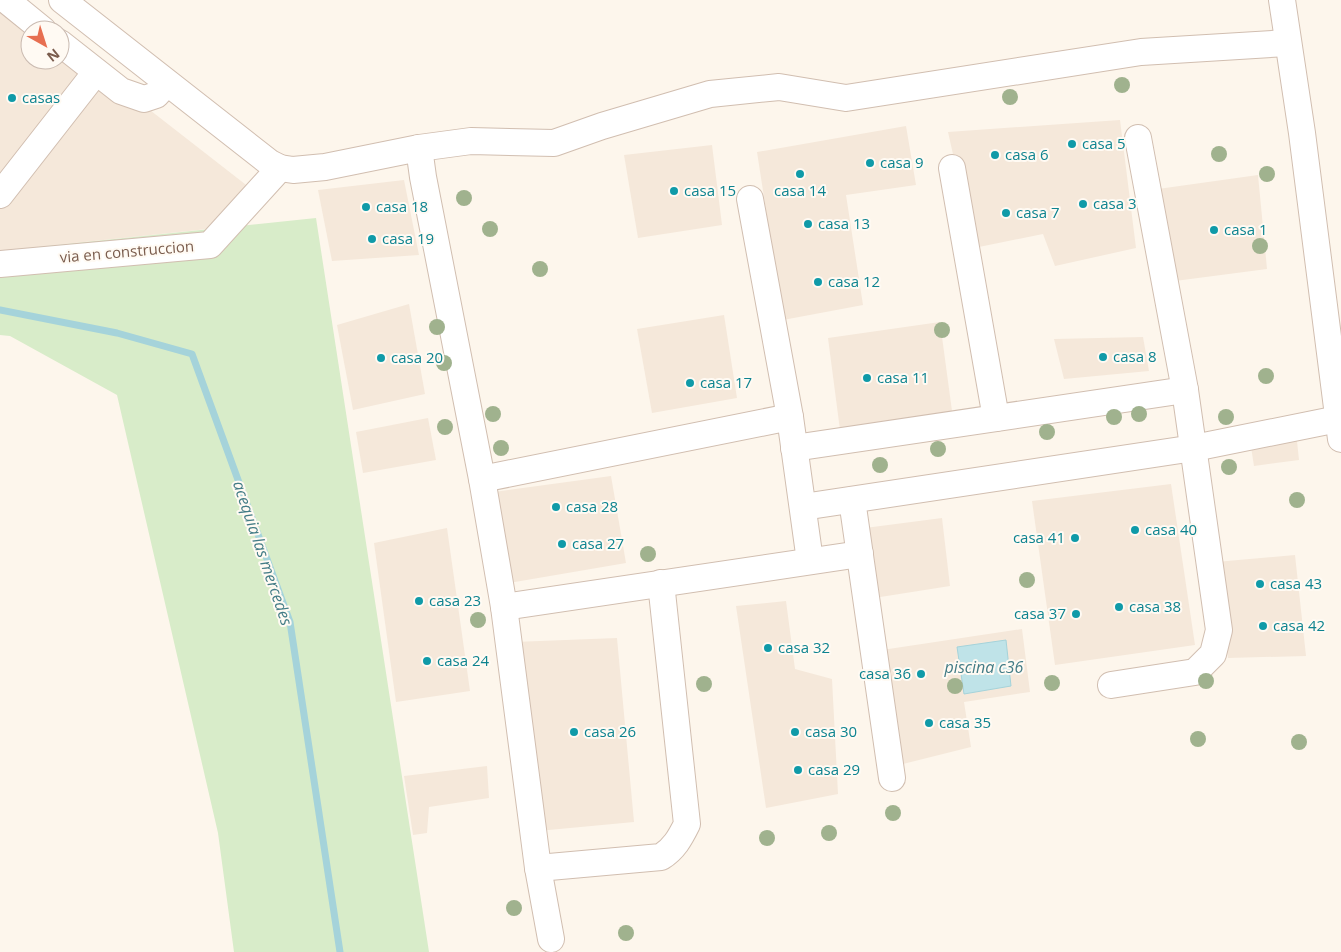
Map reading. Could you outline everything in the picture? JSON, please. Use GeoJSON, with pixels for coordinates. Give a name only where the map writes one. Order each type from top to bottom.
{"type":"FeatureCollection","features":[{"type":"Feature","properties":{"kind":"street"},"geometry":{"type":"LineString","coordinates":[[6,0],[31,20]]}},
{"type":"Feature","properties":{"kind":"street"},"geometry":{"type":"LineString","coordinates":[[62,0],[270,163],[280,168],[293,170],[325,167],[420,148],[471,142],[554,143],[602,126],[710,94],[779,87],[846,98],[1142,52],[1287,43]]}},
{"type":"Feature","properties":{"kind":"street"},"geometry":{"type":"LineString","coordinates":[[803,508],[1194,448],[1339,429],[1302,133],[1282,0]]}},
{"type":"Feature","properties":{"kind":"street"},"geometry":{"type":"LineString","coordinates":[[70,51],[121,91],[144,99],[156,95],[167,83]]}},
{"type":"Feature","properties":{"kind":"street"},"geometry":{"type":"LineString","coordinates":[[0,195],[96,72]]}},
{"type":"Feature","properties":{"kind":"street"},"geometry":{"type":"LineString","coordinates":[[1111,685],[1195,672],[1213,654],[1218,630],[1185,390],[1138,138]]}},
{"type":"Feature","properties":{"kind":"street"},"geometry":{"type":"LineString","coordinates":[[420,148],[423,177],[482,479],[504,607],[538,868],[551,939]]}},
{"type":"Feature","properties":{"kind":"street","name":"via en construccion"},"geometry":{"type":"LineString","coordinates":[[0,264],[210,245],[280,168]]}},
{"type":"Feature","properties":{"kind":"street"},"geometry":{"type":"LineString","coordinates":[[952,168],[996,418]]}},
{"type":"Feature","properties":{"kind":"street"},"geometry":{"type":"LineString","coordinates":[[750,199],[790,417],[810,561]]}},
{"type":"Feature","properties":{"kind":"street"},"geometry":{"type":"LineString","coordinates":[[794,448],[1185,390]]}},
{"type":"Feature","properties":{"kind":"street"},"geometry":{"type":"LineString","coordinates":[[482,479],[790,417]]}},
{"type":"Feature","properties":{"kind":"street"},"geometry":{"type":"LineString","coordinates":[[852,500],[892,778]]}},
{"type":"Feature","properties":{"kind":"street"},"geometry":{"type":"LineString","coordinates":[[504,607],[860,554]]}},
{"type":"Feature","properties":{"kind":"street"},"geometry":{"type":"LineString","coordinates":[[538,868],[661,857],[670,851],[680,840],[687,824],[661,583]]}},
{"type":"Feature","properties":{"kind":"shaded area"},"geometry":{"type":"Polygon","coordinates":[[[0,0],[20,20],[20,70],[70,70],[70,48],[250,188],[226,227],[0,251],[0,0]]]}},
{"type":"Feature","properties":{"kind":"shaded area"},"geometry":{"type":"Polygon","coordinates":[[[1120,120],[1136,248],[1055,266],[1043,234],[974,248],[948,132],[1120,120]]]}},
{"type":"Feature","properties":{"kind":"shaded area"},"geometry":{"type":"Polygon","coordinates":[[[906,126],[916,185],[846,195],[863,305],[783,320],[757,152],[906,126]]]}},
{"type":"Feature","properties":{"kind":"shaded area","name":"casa 15"},"geometry":{"type":"Polygon","coordinates":[[[712,145],[722,225],[638,238],[624,155],[712,145]]]}},
{"type":"Feature","properties":{"kind":"shaded area","name":"casa 1"},"geometry":{"type":"Polygon","coordinates":[[[1258,175],[1267,269],[1175,281],[1158,189],[1258,175]]]}},
{"type":"Feature","properties":{"kind":"shaded area"},"geometry":{"type":"Polygon","coordinates":[[[404,180],[419,255],[332,261],[318,190],[404,180]]]}},
{"type":"Feature","properties":{"kind":"shaded area","name":"casa 20"},"geometry":{"type":"Polygon","coordinates":[[[409,304],[425,394],[353,410],[337,325],[409,304]]]}},
{"type":"Feature","properties":{"kind":"shaded area"},"geometry":{"type":"Polygon","coordinates":[[[724,315],[737,398],[652,413],[637,329],[724,315]]]}},
{"type":"Feature","properties":{"kind":"shaded area"},"geometry":{"type":"Polygon","coordinates":[[[940,322],[952,411],[840,430],[828,338],[940,322]]]}},
{"type":"Feature","properties":{"kind":"shaded area","name":"casa 8"},"geometry":{"type":"Polygon","coordinates":[[[1143,337],[1149,371],[1064,379],[1054,339],[1143,337]]]}},
{"type":"Feature","properties":{"kind":"shaded area"},"geometry":{"type":"Polygon","coordinates":[[[428,418],[436,460],[363,473],[356,432],[428,418]]]}},
{"type":"Feature","properties":{"kind":"shaded area"},"geometry":{"type":"Polygon","coordinates":[[[1297,441],[1299,460],[1254,466],[1251,447],[1297,441]]]}},
{"type":"Feature","properties":{"kind":"shaded area"},"geometry":{"type":"Polygon","coordinates":[[[611,476],[626,563],[509,583],[494,492],[611,476]]]}},
{"type":"Feature","properties":{"kind":"shaded area"},"geometry":{"type":"Polygon","coordinates":[[[1171,484],[1195,645],[1055,665],[1032,501],[1171,484]]]}},
{"type":"Feature","properties":{"kind":"shaded area"},"geometry":{"type":"Polygon","coordinates":[[[942,518],[950,586],[874,598],[865,528],[942,518]]]}},
{"type":"Feature","properties":{"kind":"shaded area"},"geometry":{"type":"Polygon","coordinates":[[[447,528],[470,691],[396,702],[374,543],[447,528]]]}},
{"type":"Feature","properties":{"kind":"shaded area"},"geometry":{"type":"Polygon","coordinates":[[[1295,555],[1306,656],[1228,658],[1216,562],[1295,555]]]}},
{"type":"Feature","properties":{"kind":"shaded area"},"geometry":{"type":"Polygon","coordinates":[[[786,601],[795,669],[832,679],[838,794],[766,808],[736,606],[786,601]]]}},
{"type":"Feature","properties":{"kind":"shaded area"},"geometry":{"type":"Polygon","coordinates":[[[1022,629],[1030,692],[964,702],[971,747],[899,765],[882,650],[1022,629]]]}},
{"type":"Feature","properties":{"kind":"shaded area","name":"casa 26"},"geometry":{"type":"Polygon","coordinates":[[[617,638],[634,822],[538,831],[514,642],[617,638]]]}},
{"type":"Feature","properties":{"kind":"shaded area"},"geometry":{"type":"Polygon","coordinates":[[[487,766],[489,798],[429,807],[427,833],[413,835],[404,776],[487,766]]]}},
{"type":"Feature","properties":{"kind":"green space"},"geometry":{"type":"Polygon","coordinates":[[[316,218],[429,952],[234,952],[218,833],[117,395],[10,336],[0,335],[0,251],[316,218]]]}},
{"type":"Feature","properties":{"kind":"water","name":"piscina c36"},"geometry":{"type":"Polygon","coordinates":[[[1006,640],[1011,686],[964,694],[957,647],[1006,640]]]}},
{"type":"Feature","properties":{"kind":"waterway","name":"acequia las mercedes"},"geometry":{"type":"LineString","coordinates":[[0,310],[117,333],[192,354],[290,622],[340,952]]}},
{"type":"Feature","properties":{"kind":"place","name":"casas"},"geometry":{"type":"Point","coordinates":[12,98]}},
{"type":"Feature","properties":{"kind":"place","name":"casa 5"},"geometry":{"type":"Point","coordinates":[1072,144]}},
{"type":"Feature","properties":{"kind":"place","name":"casa 6"},"geometry":{"type":"Point","coordinates":[995,155]}},
{"type":"Feature","properties":{"kind":"place","name":"casa 9"},"geometry":{"type":"Point","coordinates":[870,163]}},
{"type":"Feature","properties":{"kind":"place","name":"casa 14"},"geometry":{"type":"Point","coordinates":[800,174]}},
{"type":"Feature","properties":{"kind":"place","name":"casa 15"},"geometry":{"type":"Point","coordinates":[674,191]}},
{"type":"Feature","properties":{"kind":"place","name":"casa 3"},"geometry":{"type":"Point","coordinates":[1083,204]}},
{"type":"Feature","properties":{"kind":"place","name":"casa 18"},"geometry":{"type":"Point","coordinates":[366,207]}},
{"type":"Feature","properties":{"kind":"place","name":"casa 7"},"geometry":{"type":"Point","coordinates":[1006,213]}},
{"type":"Feature","properties":{"kind":"place","name":"casa 13"},"geometry":{"type":"Point","coordinates":[808,224]}},
{"type":"Feature","properties":{"kind":"place","name":"casa 1"},"geometry":{"type":"Point","coordinates":[1214,230]}},
{"type":"Feature","properties":{"kind":"place","name":"casa 19"},"geometry":{"type":"Point","coordinates":[372,239]}},
{"type":"Feature","properties":{"kind":"place","name":"casa 12"},"geometry":{"type":"Point","coordinates":[818,282]}},
{"type":"Feature","properties":{"kind":"place","name":"casa 8"},"geometry":{"type":"Point","coordinates":[1103,357]}},
{"type":"Feature","properties":{"kind":"place","name":"casa 20"},"geometry":{"type":"Point","coordinates":[381,358]}},
{"type":"Feature","properties":{"kind":"place","name":"casa 11"},"geometry":{"type":"Point","coordinates":[867,378]}},
{"type":"Feature","properties":{"kind":"place","name":"casa 17"},"geometry":{"type":"Point","coordinates":[690,383]}},
{"type":"Feature","properties":{"kind":"place","name":"casa 28"},"geometry":{"type":"Point","coordinates":[556,507]}},
{"type":"Feature","properties":{"kind":"place","name":"casa 40"},"geometry":{"type":"Point","coordinates":[1135,530]}},
{"type":"Feature","properties":{"kind":"place","name":"casa 41"},"geometry":{"type":"Point","coordinates":[1075,538]}},
{"type":"Feature","properties":{"kind":"place","name":"casa 27"},"geometry":{"type":"Point","coordinates":[562,544]}},
{"type":"Feature","properties":{"kind":"place","name":"casa 43"},"geometry":{"type":"Point","coordinates":[1260,584]}},
{"type":"Feature","properties":{"kind":"place","name":"casa 23"},"geometry":{"type":"Point","coordinates":[419,601]}},
{"type":"Feature","properties":{"kind":"place","name":"casa 38"},"geometry":{"type":"Point","coordinates":[1119,607]}},
{"type":"Feature","properties":{"kind":"place","name":"casa 37"},"geometry":{"type":"Point","coordinates":[1076,614]}},
{"type":"Feature","properties":{"kind":"place","name":"casa 42"},"geometry":{"type":"Point","coordinates":[1263,626]}},
{"type":"Feature","properties":{"kind":"place","name":"casa 32"},"geometry":{"type":"Point","coordinates":[768,648]}},
{"type":"Feature","properties":{"kind":"place","name":"casa 24"},"geometry":{"type":"Point","coordinates":[427,661]}},
{"type":"Feature","properties":{"kind":"place","name":"casa 36"},"geometry":{"type":"Point","coordinates":[921,674]}},
{"type":"Feature","properties":{"kind":"place","name":"casa 35"},"geometry":{"type":"Point","coordinates":[929,723]}},
{"type":"Feature","properties":{"kind":"place","name":"casa 26"},"geometry":{"type":"Point","coordinates":[574,732]}},
{"type":"Feature","properties":{"kind":"place","name":"casa 30"},"geometry":{"type":"Point","coordinates":[795,732]}},
{"type":"Feature","properties":{"kind":"place","name":"casa 29"},"geometry":{"type":"Point","coordinates":[798,770]}}]}
